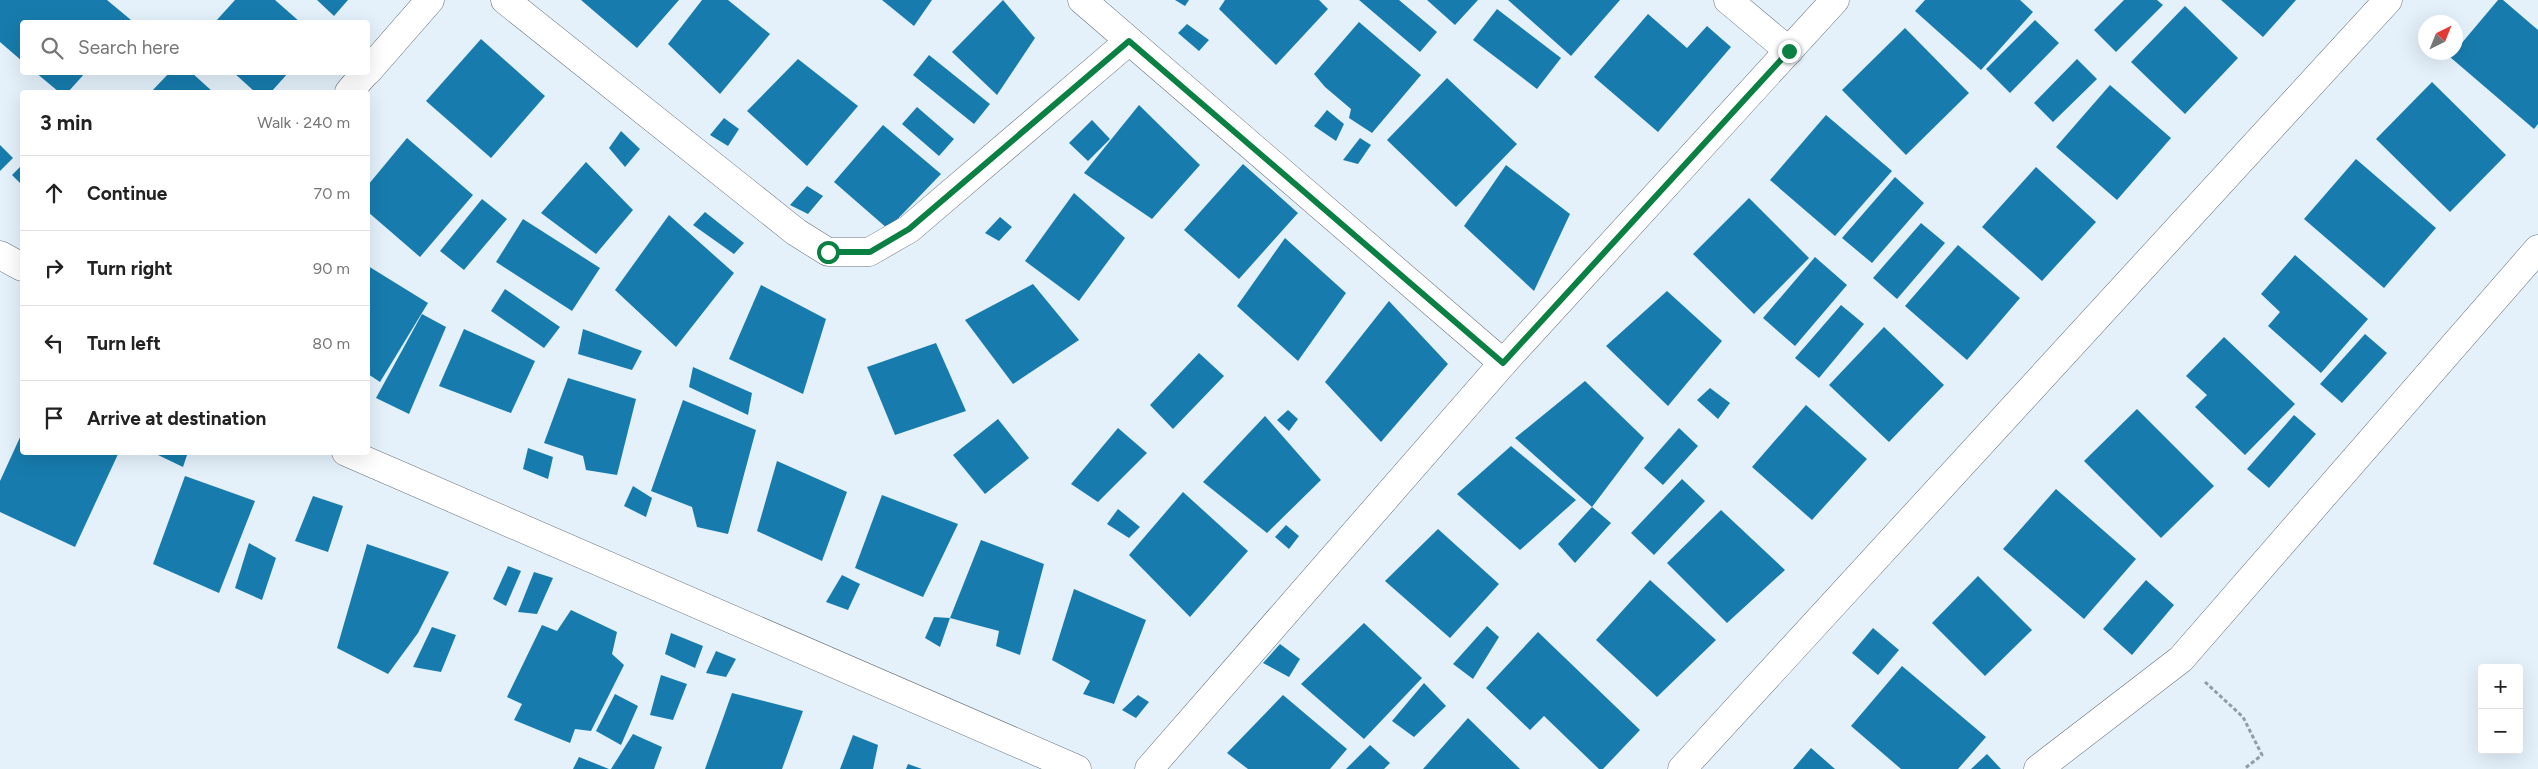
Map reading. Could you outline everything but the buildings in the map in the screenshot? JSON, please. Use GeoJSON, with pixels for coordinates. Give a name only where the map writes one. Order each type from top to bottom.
{"type":"FeatureCollection","features":[{"type":"Feature","properties":{"kind":"street"},"geometry":{"type":"LineString","coordinates":[[370,69],[430,0]]}},
{"type":"Feature","properties":{"kind":"street"},"geometry":{"type":"LineString","coordinates":[[506,0],[796,232],[828,252],[870,252],[909,229],[1129,41]]}},
{"type":"Feature","properties":{"kind":"street"},"geometry":{"type":"LineString","coordinates":[[1082,0],[1503,363]]}},
{"type":"Feature","properties":{"kind":"street"},"geometry":{"type":"LineString","coordinates":[[1728,0],[1789,51]]}},
{"type":"Feature","properties":{"kind":"street"},"geometry":{"type":"LineString","coordinates":[[1148,769],[1503,363],[1836,0]]}},
{"type":"Feature","properties":{"kind":"street"},"geometry":{"type":"LineString","coordinates":[[1682,769],[2388,0]]}},
{"type":"Feature","properties":{"kind":"street"},"geometry":{"type":"LineString","coordinates":[[351,90],[364,75]]}},
{"type":"Feature","properties":{"kind":"street"},"geometry":{"type":"LineString","coordinates":[[0,255],[20,267]]}},
{"type":"Feature","properties":{"kind":"street"},"geometry":{"type":"LineString","coordinates":[[2038,769],[2180,659],[2534,261]]}},
{"type":"Feature","properties":{"kind":"street"},"geometry":{"type":"LineString","coordinates":[[353,455],[1077,769]]}},
{"type":"Feature","properties":{"kind":"path"},"geometry":{"type":"LineString","coordinates":[[2180,659],[2243,716],[2262,754],[2244,769]]}},
{"type":"Feature","properties":{"kind":"route"},"geometry":{"type":"LineString","coordinates":[[828,252],[870,252],[909,229],[1129,41],[1503,363],[1789,51]]}}]}
